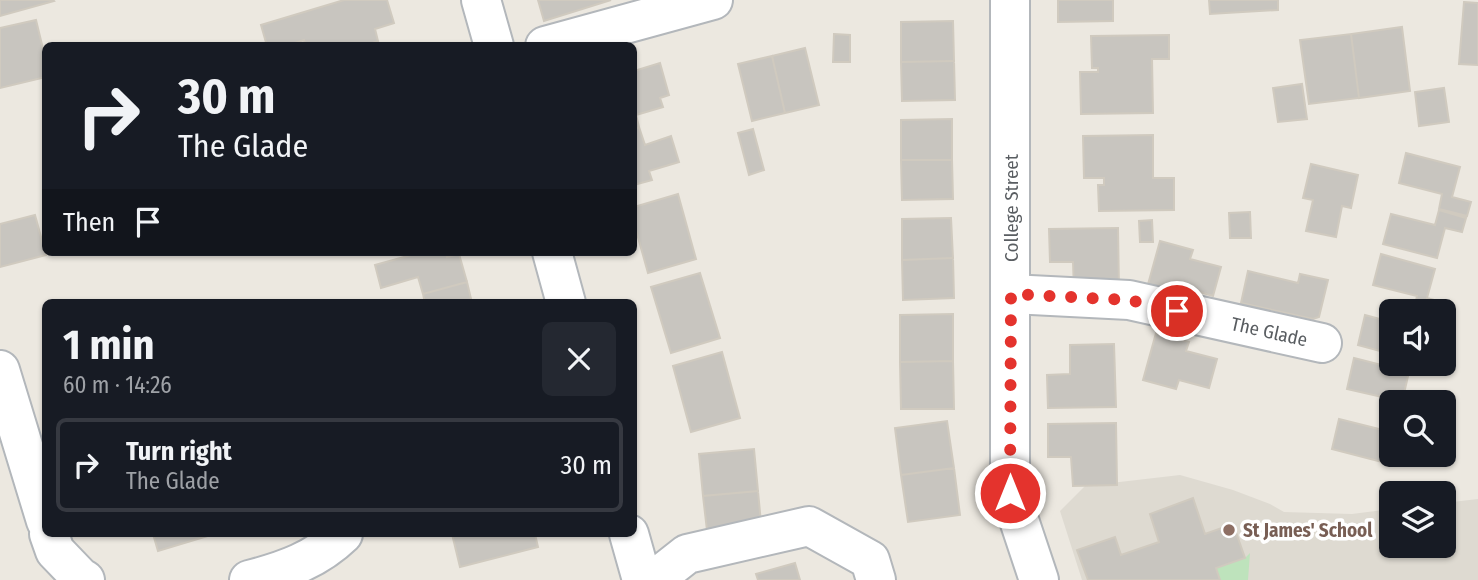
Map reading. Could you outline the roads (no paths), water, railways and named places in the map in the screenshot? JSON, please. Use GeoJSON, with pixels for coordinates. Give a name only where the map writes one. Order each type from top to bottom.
{"type":"FeatureCollection","features":[{"type":"Feature","properties":{"kind":"street"},"geometry":{"type":"LineString","coordinates":[[481,0],[493,42]]}},
{"type":"Feature","properties":{"kind":"street"},"geometry":{"type":"LineString","coordinates":[[560,42],[713,0]]}},
{"type":"Feature","properties":{"kind":"street","name":"College Street"},"geometry":{"type":"LineString","coordinates":[[1010,0],[1010,493],[1039,580]]}},
{"type":"Feature","properties":{"kind":"street"},"geometry":{"type":"LineString","coordinates":[[553,256],[565,299]]}},
{"type":"Feature","properties":{"kind":"street","name":"The Glade"},"geometry":{"type":"LineString","coordinates":[[1011,294],[1129,300],[1322,343]]}},
{"type":"Feature","properties":{"kind":"street"},"geometry":{"type":"LineString","coordinates":[[0,370],[42,508]]}},
{"type":"Feature","properties":{"kind":"street"},"geometry":{"type":"LineString","coordinates":[[653,580],[687,554],[809,526],[870,560],[876,580]]}},
{"type":"Feature","properties":{"kind":"street"},"geometry":{"type":"LineString","coordinates":[[50,537],[55,551],[85,580]]}},
{"type":"Feature","properties":{"kind":"street"},"geometry":{"type":"LineString","coordinates":[[249,580],[303,562],[329,547],[339,537]]}},
{"type":"Feature","properties":{"kind":"street"},"geometry":{"type":"LineString","coordinates":[[630,537],[642,580]]}},
{"type":"Feature","properties":{"kind":"place","name":"St James' School"},"geometry":{"type":"Point","coordinates":[1229,530]}}]}
